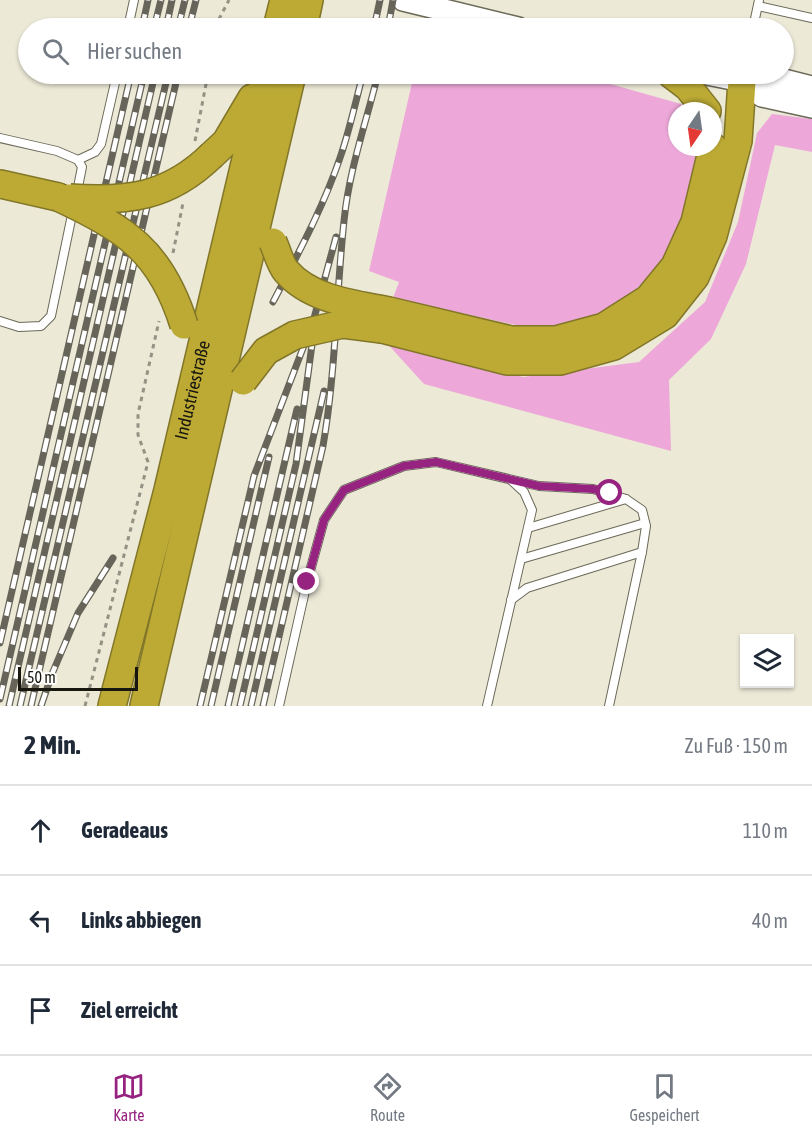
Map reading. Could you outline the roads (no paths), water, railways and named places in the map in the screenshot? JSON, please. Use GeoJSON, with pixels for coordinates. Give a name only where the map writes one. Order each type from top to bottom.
{"type":"FeatureCollection","features":[{"type":"Feature","properties":{"kind":"highway"},"geometry":{"type":"LineString","coordinates":[[289,18],[301,8]]}},
{"type":"Feature","properties":{"kind":"highway"},"geometry":{"type":"LineString","coordinates":[[0,184],[58,197],[104,201],[131,199],[155,192],[199,168],[226,142],[260,84]]}},
{"type":"Feature","properties":{"kind":"highway","name":"Industriestraße"},"geometry":{"type":"LineString","coordinates":[[112,706],[168,490],[264,84]]}},
{"type":"Feature","properties":{"kind":"highway","name":"Industriestraße"},"geometry":{"type":"LineString","coordinates":[[144,706],[290,84]]}},
{"type":"Feature","properties":{"kind":"highway"},"geometry":{"type":"LineString","coordinates":[[291,84],[271,225],[273,242],[286,270],[303,285],[326,298],[507,361],[560,361],[614,346],[665,315],[695,277],[713,236],[738,141],[742,84]]}},
{"type":"Feature","properties":{"kind":"highway"},"geometry":{"type":"LineString","coordinates":[[684,84],[700,102]]}},
{"type":"Feature","properties":{"kind":"highway"},"geometry":{"type":"LineString","coordinates":[[722,123],[739,84]]}},
{"type":"Feature","properties":{"kind":"highway"},"geometry":{"type":"LineString","coordinates":[[164,619],[226,415],[243,381],[266,351],[295,335],[342,324],[386,320],[512,340],[556,340],[604,327],[648,299],[675,266],[694,222],[710,156]]}},
{"type":"Feature","properties":{"kind":"highway"},"geometry":{"type":"LineString","coordinates":[[58,197],[112,225],[132,239],[160,270],[176,300],[171,323],[187,341],[168,490]]}},
{"type":"Feature","properties":{"kind":"street"},"geometry":{"type":"LineString","coordinates":[[403,0],[477,18]]}},
{"type":"Feature","properties":{"kind":"street"},"geometry":{"type":"LineString","coordinates":[[794,82],[812,87]]}},
{"type":"Feature","properties":{"kind":"street"},"geometry":{"type":"LineString","coordinates":[[749,84],[762,96],[812,107]]}},
{"type":"Feature","properties":{"kind":"lane"},"geometry":{"type":"LineString","coordinates":[[130,18],[134,0]]}},
{"type":"Feature","properties":{"kind":"lane"},"geometry":{"type":"LineString","coordinates":[[755,18],[758,3],[812,18]]}},
{"type":"Feature","properties":{"kind":"lane"},"geometry":{"type":"LineString","coordinates":[[78,160],[96,152],[101,144],[115,84]]}},
{"type":"Feature","properties":{"kind":"lane"},"geometry":{"type":"LineString","coordinates":[[0,138],[57,151],[78,160],[82,167],[51,316],[41,326],[19,327],[0,321]]}},
{"type":"Feature","properties":{"kind":"lane"},"geometry":{"type":"LineString","coordinates":[[279,706],[307,582],[324,520],[344,490],[404,466],[436,462],[539,486],[593,489],[627,499],[642,510],[645,523],[642,552],[609,706]]}},
{"type":"Feature","properties":{"kind":"lane"},"geometry":{"type":"LineString","coordinates":[[487,706],[531,510],[524,492],[509,478]]}},
{"type":"Feature","properties":{"kind":"lane"},"geometry":{"type":"LineString","coordinates":[[528,528],[627,499]]}},
{"type":"Feature","properties":{"kind":"lane"},"geometry":{"type":"LineString","coordinates":[[521,559],[645,523]]}},
{"type":"Feature","properties":{"kind":"lane"},"geometry":{"type":"LineString","coordinates":[[511,600],[527,588],[642,552]]}},
{"type":"Feature","properties":{"kind":"railway"},"geometry":{"type":"LineString","coordinates":[[144,18],[148,0]]}},
{"type":"Feature","properties":{"kind":"railway"},"geometry":{"type":"LineString","coordinates":[[156,18],[161,0]]}},
{"type":"Feature","properties":{"kind":"railway"},"geometry":{"type":"LineString","coordinates":[[168,18],[172,0]]}},
{"type":"Feature","properties":{"kind":"railway"},"geometry":{"type":"LineString","coordinates":[[180,18],[185,0]]}},
{"type":"Feature","properties":{"kind":"railway"},"geometry":{"type":"LineString","coordinates":[[192,18],[196,0]]}},
{"type":"Feature","properties":{"kind":"railway"},"geometry":{"type":"LineString","coordinates":[[376,18],[380,0]]}},
{"type":"Feature","properties":{"kind":"railway"},"geometry":{"type":"LineString","coordinates":[[390,18],[393,0]]}},
{"type":"Feature","properties":{"kind":"railway"},"geometry":{"type":"LineString","coordinates":[[0,643],[129,84]]}},
{"type":"Feature","properties":{"kind":"railway"},"geometry":{"type":"LineString","coordinates":[[0,699],[142,84]]}},
{"type":"Feature","properties":{"kind":"railway"},"geometry":{"type":"LineString","coordinates":[[9,706],[153,84]]}},
{"type":"Feature","properties":{"kind":"railway"},"geometry":{"type":"LineString","coordinates":[[20,706],[166,84]]}},
{"type":"Feature","properties":{"kind":"railway"},"geometry":{"type":"LineString","coordinates":[[31,706],[176,84]]}},
{"type":"Feature","properties":{"kind":"railway"},"geometry":{"type":"LineString","coordinates":[[273,302],[327,193],[341,155],[360,84]]}},
{"type":"Feature","properties":{"kind":"railway"},"geometry":{"type":"LineString","coordinates":[[263,706],[323,446],[331,390],[346,202],[375,84]]}},
{"type":"Feature","properties":{"kind":"railway"},"geometry":{"type":"LineString","coordinates":[[200,706],[254,476],[313,322],[336,237]]}},
{"type":"Feature","properties":{"kind":"railway"},"geometry":{"type":"LineString","coordinates":[[240,706],[296,464],[313,337]]}},
{"type":"Feature","properties":{"kind":"railway"},"geometry":{"type":"LineString","coordinates":[[251,706],[324,391]]}},
{"type":"Feature","properties":{"kind":"railway"},"geometry":{"type":"LineString","coordinates":[[228,706],[297,409]]}},
{"type":"Feature","properties":{"kind":"railway"},"geometry":{"type":"LineString","coordinates":[[211,706],[269,457]]}},
{"type":"Feature","properties":{"kind":"railway"},"geometry":{"type":"LineString","coordinates":[[41,706],[78,613],[113,558]]}}]}
